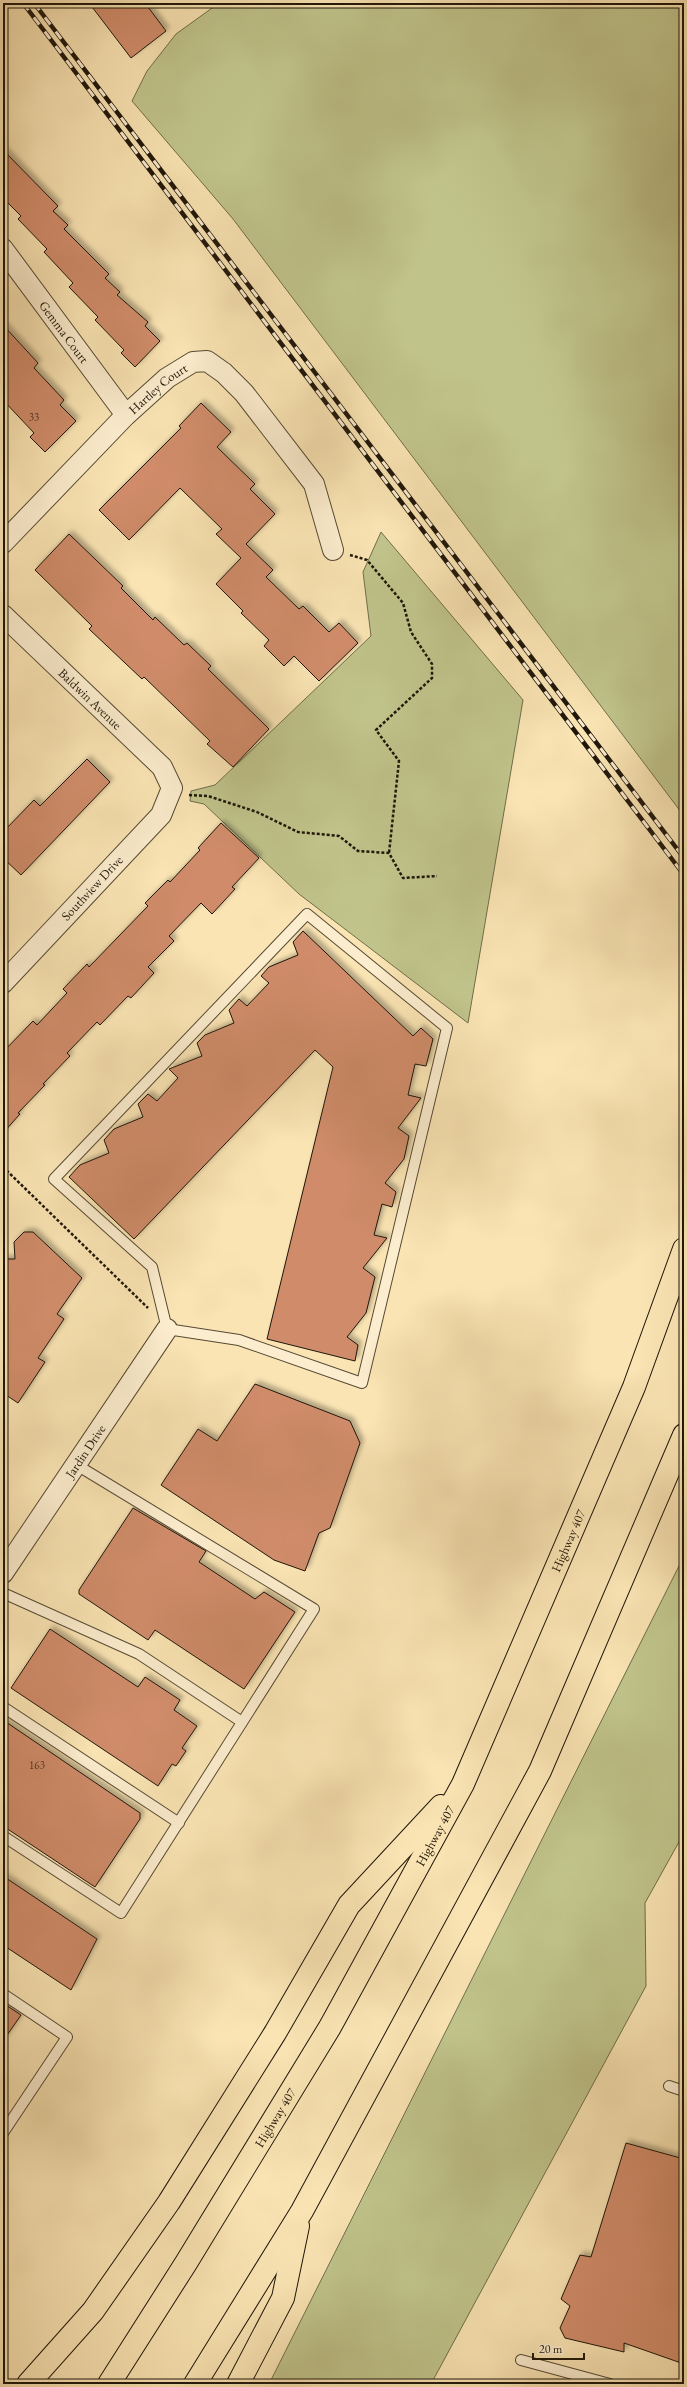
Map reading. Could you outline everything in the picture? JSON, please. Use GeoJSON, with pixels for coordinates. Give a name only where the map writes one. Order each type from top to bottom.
{"type":"FeatureCollection","features":[{"type":"Feature","properties":{"kind":"highway","name":"Highway 407"},"geometry":{"type":"LineString","coordinates":[[109,2384],[186,2264],[330,2028],[463,1784],[634,1387],[684,1250]]}},
{"type":"Feature","properties":{"kind":"highway"},"geometry":{"type":"LineString","coordinates":[[195,2384],[302,2211],[540,1771],[684,1435]]}},
{"type":"Feature","properties":{"kind":"highway"},"geometry":{"type":"LineString","coordinates":[[28,2384],[93,2311],[169,2202],[274,2033],[349,1905],[463,1784]]}},
{"type":"Feature","properties":{"kind":"highway"},"geometry":{"type":"LineString","coordinates":[[238,2384],[284,2298],[302,2211]]}},
{"type":"Feature","properties":{"kind":"street","name":"Gemma Court"},"geometry":{"type":"LineString","coordinates":[[3,249],[126,415]]}},
{"type":"Feature","properties":{"kind":"street","name":"Hartley Court"},"geometry":{"type":"LineString","coordinates":[[3,543],[126,415],[167,378],[192,362],[206,361],[224,372],[244,393],[314,484],[334,550]]}},
{"type":"Feature","properties":{"kind":"street","name":"Baldwin Avenue"},"geometry":{"type":"LineString","coordinates":[[3,615],[162,767],[171,791]]}},
{"type":"Feature","properties":{"kind":"street","name":"Southview Drive"},"geometry":{"type":"LineString","coordinates":[[3,983],[161,815],[171,791]]}},
{"type":"Feature","properties":{"kind":"street","name":"Jardin Drive"},"geometry":{"type":"LineString","coordinates":[[3,1573],[167,1329]]}},
{"type":"Feature","properties":{"kind":"lane"},"geometry":{"type":"LineString","coordinates":[[307,914],[447,1028],[362,1384],[239,1340],[167,1329],[152,1267],[54,1180],[307,914]]}},
{"type":"Feature","properties":{"kind":"lane"},"geometry":{"type":"LineString","coordinates":[[3,1836],[121,1913],[314,1609],[76,1464]]}},
{"type":"Feature","properties":{"kind":"lane"},"geometry":{"type":"LineString","coordinates":[[3,1593],[140,1654],[242,1722]]}},
{"type":"Feature","properties":{"kind":"lane"},"geometry":{"type":"LineString","coordinates":[[3,1707],[178,1823]]}},
{"type":"Feature","properties":{"kind":"lane"},"geometry":{"type":"LineString","coordinates":[[3,1994],[67,2037],[3,2133]]}},
{"type":"Feature","properties":{"kind":"lane"},"geometry":{"type":"LineString","coordinates":[[669,2086],[684,2091]]}},
{"type":"Feature","properties":{"kind":"lane"},"geometry":{"type":"LineString","coordinates":[[521,2360],[610,2384]]}},
{"type":"Feature","properties":{"kind":"path"},"geometry":{"type":"LineString","coordinates":[[334,550],[367,560],[403,603],[411,632],[432,664],[432,678],[376,730],[400,761],[389,853],[403,878],[437,876]]}},
{"type":"Feature","properties":{"kind":"path"},"geometry":{"type":"LineString","coordinates":[[171,791],[208,796],[257,812],[298,832],[339,836],[358,851],[389,853]]}},
{"type":"Feature","properties":{"kind":"path"},"geometry":{"type":"LineString","coordinates":[[3,1167],[128,1287],[167,1329]]}},
{"type":"Feature","properties":{"kind":"green space"},"geometry":{"type":"Polygon","coordinates":[[[219,3],[684,3],[684,816],[233,219],[132,101],[147,71],[176,34],[219,3]]]}},
{"type":"Feature","properties":{"kind":"green space"},"geometry":{"type":"Polygon","coordinates":[[[381,532],[523,700],[468,1023],[299,894],[204,804],[190,801],[191,791],[215,785],[371,636],[363,572],[381,532]]]}},
{"type":"Feature","properties":{"kind":"green space"},"geometry":{"type":"Polygon","coordinates":[[[684,1556],[684,1833],[645,1903],[646,1986],[431,2384],[269,2384],[684,1556]]]}},
{"type":"Feature","properties":{"kind":"building"},"geometry":{"type":"Polygon","coordinates":[[[89,3],[145,3],[166,31],[131,58],[89,3]]]}},
{"type":"Feature","properties":{"kind":"building"},"geometry":{"type":"Polygon","coordinates":[[[3,150],[58,206],[53,211],[68,225],[64,229],[109,274],[105,278],[120,292],[117,295],[148,322],[145,326],[160,341],[135,367],[121,353],[124,350],[95,320],[98,317],[69,287],[73,283],[44,252],[47,249],[18,219],[21,216],[3,198],[3,150]]]}},
{"type":"Feature","properties":{"kind":"building"},"geometry":{"type":"Polygon","coordinates":[[[3,325],[38,363],[34,368],[64,400],[60,405],[76,421],[45,452],[30,437],[34,433],[3,400],[3,325]]]}},
{"type":"Feature","properties":{"kind":"building"},"geometry":{"type":"Polygon","coordinates":[[[201,403],[231,432],[217,447],[255,484],[250,489],[275,514],[246,544],[273,570],[266,577],[299,609],[303,606],[329,632],[339,623],[358,643],[319,681],[294,656],[284,666],[264,646],[269,640],[241,613],[243,611],[216,584],[241,558],[216,534],[222,529],[180,488],[129,540],[99,510],[181,428],[179,426],[201,403]]]}},
{"type":"Feature","properties":{"kind":"building"},"geometry":{"type":"Polygon","coordinates":[[[69,534],[123,586],[121,588],[153,620],[155,617],[184,645],[187,643],[211,666],[208,669],[269,729],[233,767],[207,744],[210,741],[144,677],[142,679],[89,629],[92,626],[35,570],[69,534]]]}},
{"type":"Feature","properties":{"kind":"building"},"geometry":{"type":"Polygon","coordinates":[[[87,759],[110,782],[21,875],[3,858],[3,832],[34,800],[40,806],[87,759]]]}},
{"type":"Feature","properties":{"kind":"building"},"geometry":{"type":"Polygon","coordinates":[[[221,823],[259,858],[232,887],[235,889],[212,914],[201,903],[169,936],[174,941],[148,967],[154,973],[131,998],[128,996],[100,1025],[97,1022],[67,1053],[70,1056],[43,1084],[45,1085],[18,1113],[20,1114],[3,1133],[3,1052],[33,1021],[37,1025],[67,993],[63,989],[87,964],[89,967],[148,906],[145,903],[168,880],[170,882],[200,850],[198,848],[221,823]]]}},
{"type":"Feature","properties":{"kind":"building"},"geometry":{"type":"Polygon","coordinates":[[[303,931],[413,1036],[421,1028],[433,1039],[426,1066],[415,1064],[408,1095],[421,1098],[398,1128],[409,1136],[404,1159],[385,1183],[396,1192],[392,1207],[382,1204],[374,1235],[387,1238],[363,1268],[375,1277],[366,1313],[347,1337],[358,1345],[355,1361],[267,1339],[333,1067],[315,1050],[134,1239],[69,1177],[80,1165],[109,1153],[104,1140],[114,1129],[143,1117],[138,1104],[148,1094],[157,1101],[178,1078],[169,1069],[202,1056],[197,1043],[205,1035],[234,1023],[229,1010],[239,999],[247,1006],[269,983],[261,976],[269,967],[298,955],[293,942],[303,931]]]}},
{"type":"Feature","properties":{"kind":"building"},"geometry":{"type":"Polygon","coordinates":[[[24,1232],[33,1232],[82,1278],[57,1314],[64,1319],[38,1358],[45,1362],[18,1403],[3,1393],[3,1259],[15,1259],[14,1242],[24,1232]]]}},
{"type":"Feature","properties":{"kind":"building"},"geometry":{"type":"Polygon","coordinates":[[[255,1384],[350,1421],[360,1443],[330,1528],[319,1533],[305,1571],[274,1560],[161,1485],[198,1429],[217,1441],[255,1384]]]}},
{"type":"Feature","properties":{"kind":"building"},"geometry":{"type":"Polygon","coordinates":[[[133,1508],[206,1551],[199,1562],[255,1599],[264,1592],[295,1612],[244,1689],[155,1630],[148,1640],[79,1594],[79,1590],[133,1508]]]}},
{"type":"Feature","properties":{"kind":"building"},"geometry":{"type":"Polygon","coordinates":[[[50,1629],[138,1687],[145,1677],[180,1700],[174,1710],[197,1726],[182,1748],[186,1751],[176,1766],[172,1764],[158,1786],[11,1688],[50,1629]]]}},
{"type":"Feature","properties":{"kind":"building"},"geometry":{"type":"Polygon","coordinates":[[[3,1720],[140,1813],[140,1819],[95,1887],[3,1826],[3,1720]]]}},
{"type":"Feature","properties":{"kind":"building"},"geometry":{"type":"Polygon","coordinates":[[[3,1876],[97,1939],[71,1990],[3,1945],[3,1876]]]}},
{"type":"Feature","properties":{"kind":"building"},"geometry":{"type":"Polygon","coordinates":[[[3,2003],[21,2015],[3,2041],[3,2003]]]}},
{"type":"Feature","properties":{"kind":"building"},"geometry":{"type":"Polygon","coordinates":[[[626,2143],[684,2159],[684,2364],[624,2343],[624,2352],[565,2338],[560,2328],[570,2306],[561,2299],[580,2255],[591,2257],[626,2143]]]}},
{"type":"Feature","properties":{"kind":"railway"},"geometry":{"type":"LineString","coordinates":[[23,3],[684,875]]}},
{"type":"Feature","properties":{"kind":"railway"},"geometry":{"type":"LineString","coordinates":[[34,3],[684,858]]}}]}
